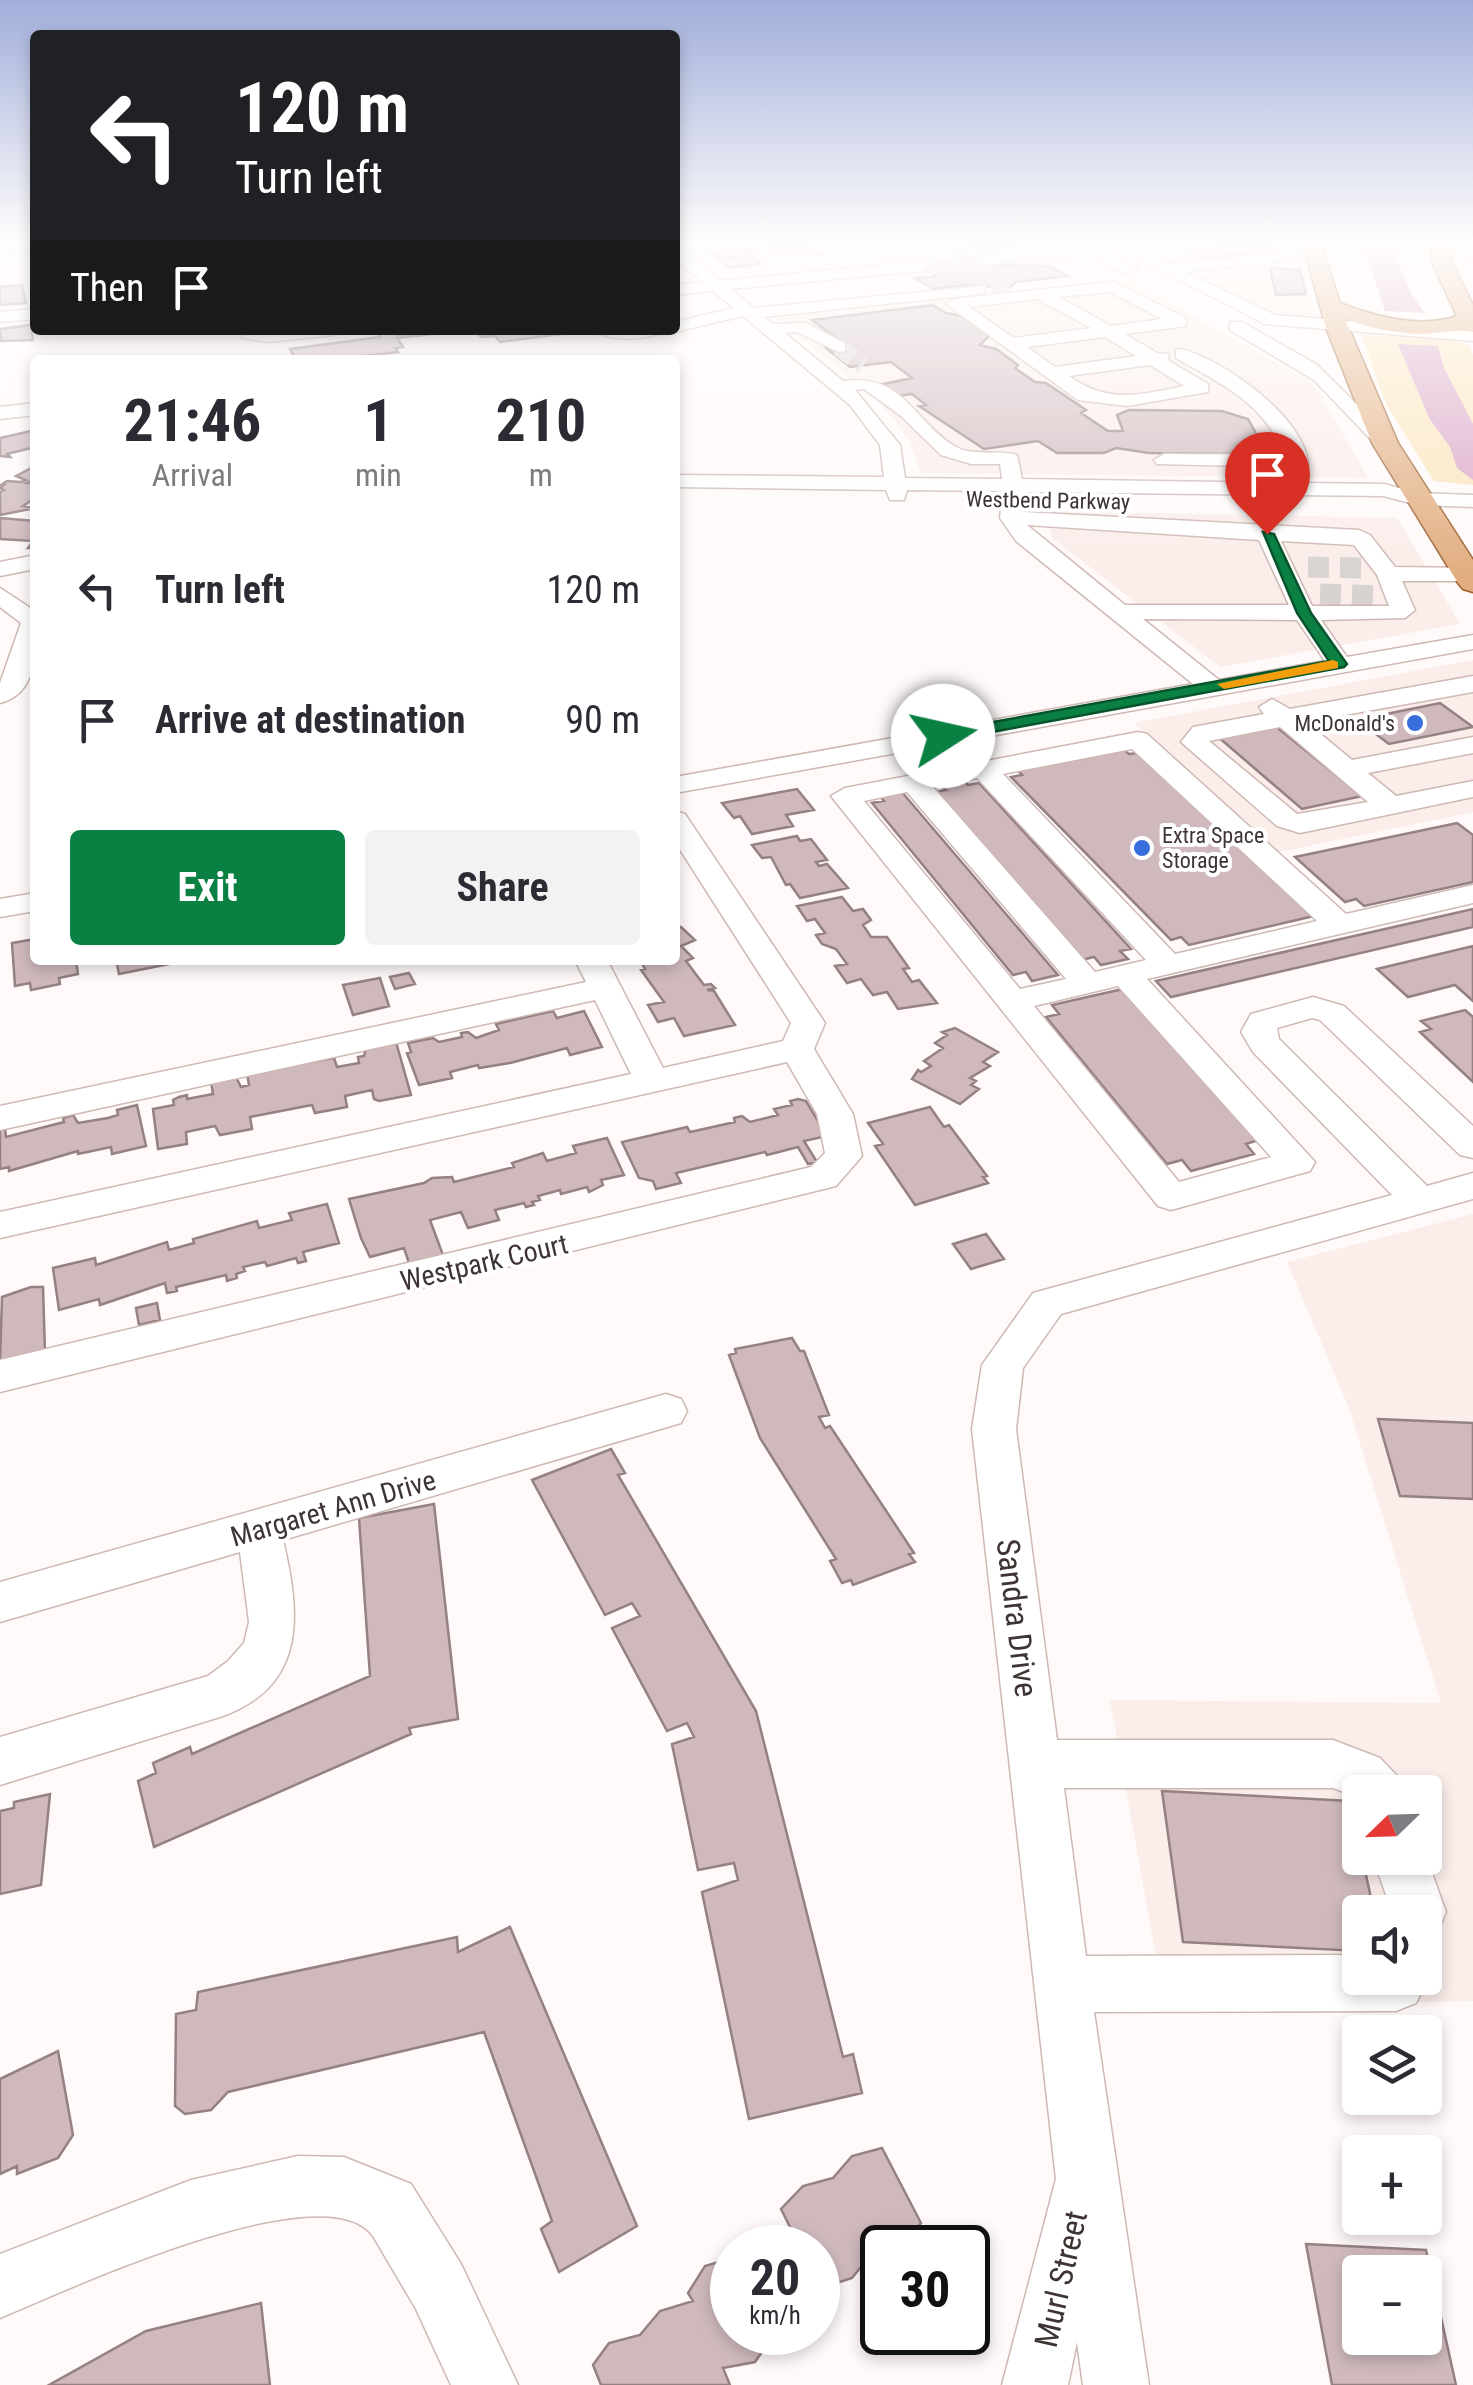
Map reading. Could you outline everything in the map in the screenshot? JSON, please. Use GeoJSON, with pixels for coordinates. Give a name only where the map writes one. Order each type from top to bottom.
{"type":"FeatureCollection","features":[{"type":"Feature","properties":{"kind":"main road"},"geometry":{"type":"LineString","coordinates":[[1348,352],[1385,444],[1470,579]]}},
{"type":"Feature","properties":{"kind":"main road"},"geometry":{"type":"LineString","coordinates":[[1441,534],[1473,521]]}},
{"type":"Feature","properties":{"kind":"street"},"geometry":{"type":"LineString","coordinates":[[798,352],[870,416],[890,445],[897,489]]}},
{"type":"Feature","properties":{"kind":"street"},"geometry":{"type":"LineString","coordinates":[[1021,352],[1096,400],[1158,396],[1257,400]]}},
{"type":"Feature","properties":{"kind":"street"},"geometry":{"type":"LineString","coordinates":[[1030,358],[1057,352]]}},
{"type":"Feature","properties":{"kind":"street"},"geometry":{"type":"LineString","coordinates":[[1051,373],[1146,352]]}},
{"type":"Feature","properties":{"kind":"street"},"geometry":{"type":"LineString","coordinates":[[1161,352],[1205,379],[1233,384],[1285,426],[1308,500],[1329,535]]}},
{"type":"Feature","properties":{"kind":"street"},"geometry":{"type":"LineString","coordinates":[[1287,352],[1320,376],[1342,398],[1360,425],[1385,444]]}},
{"type":"Feature","properties":{"kind":"street"},"geometry":{"type":"LineString","coordinates":[[1075,389],[1181,365]]}},
{"type":"Feature","properties":{"kind":"street"},"geometry":{"type":"LineString","coordinates":[[840,387],[866,374],[948,451],[958,456],[1020,458],[1013,500],[1024,536],[1212,686]]}},
{"type":"Feature","properties":{"kind":"street"},"geometry":{"type":"LineString","coordinates":[[1158,396],[1205,379]]}},
{"type":"Feature","properties":{"kind":"street"},"geometry":{"type":"LineString","coordinates":[[0,413],[30,410]]}},
{"type":"Feature","properties":{"kind":"street"},"geometry":{"type":"LineString","coordinates":[[870,416],[908,412]]}},
{"type":"Feature","properties":{"kind":"street"},"geometry":{"type":"LineString","coordinates":[[1144,460],[1298,461]]}},
{"type":"Feature","properties":{"kind":"street","name":"Westbend Parkway"},"geometry":{"type":"LineString","coordinates":[[680,481],[897,489],[1013,500],[1308,500],[1394,508],[1418,499],[1473,501]]}},
{"type":"Feature","properties":{"kind":"street","name":"Westbend Parkway"},"geometry":{"type":"LineString","coordinates":[[680,496],[897,489]]}},
{"type":"Feature","properties":{"kind":"street"},"geometry":{"type":"LineString","coordinates":[[1013,500],[1296,573],[1396,613],[1403,610],[1378,575],[1362,540],[1329,535]]}},
{"type":"Feature","properties":{"kind":"street"},"geometry":{"type":"LineString","coordinates":[[1122,612],[1296,573],[1329,535]]}},
{"type":"Feature","properties":{"kind":"street"},"geometry":{"type":"LineString","coordinates":[[0,569],[30,563]]}},
{"type":"Feature","properties":{"kind":"street"},"geometry":{"type":"LineString","coordinates":[[1296,573],[1339,664]]}},
{"type":"Feature","properties":{"kind":"street"},"geometry":{"type":"LineString","coordinates":[[1378,575],[1470,579]]}},
{"type":"Feature","properties":{"kind":"street"},"geometry":{"type":"LineString","coordinates":[[0,587],[30,581]]}},
{"type":"Feature","properties":{"kind":"street"},"geometry":{"type":"LineString","coordinates":[[0,596],[30,619]]}},
{"type":"Feature","properties":{"kind":"street"},"geometry":{"type":"LineString","coordinates":[[0,622],[30,621]]}},
{"type":"Feature","properties":{"kind":"street"},"geometry":{"type":"LineString","coordinates":[[0,696],[18,679],[12,660],[30,624]]}},
{"type":"Feature","properties":{"kind":"street"},"geometry":{"type":"LineString","coordinates":[[680,784],[1473,642]]}},
{"type":"Feature","properties":{"kind":"street"},"geometry":{"type":"LineString","coordinates":[[1240,681],[1389,804]]}},
{"type":"Feature","properties":{"kind":"street"},"geometry":{"type":"LineString","coordinates":[[1466,692],[1202,733],[1194,742],[1286,820],[1311,822],[1473,788]]}},
{"type":"Feature","properties":{"kind":"street"},"geometry":{"type":"LineString","coordinates":[[1125,975],[1297,1162],[1171,1197],[845,796],[1138,740],[1340,925]]}},
{"type":"Feature","properties":{"kind":"street"},"geometry":{"type":"LineString","coordinates":[[1347,770],[1473,745]]}},
{"type":"Feature","properties":{"kind":"street"},"geometry":{"type":"LineString","coordinates":[[983,770],[1168,965]]}},
{"type":"Feature","properties":{"kind":"street"},"geometry":{"type":"LineString","coordinates":[[914,783],[1088,984]]}},
{"type":"Feature","properties":{"kind":"street","name":"Westpark Court"},"geometry":{"type":"LineString","coordinates":[[0,1376],[823,1178],[844,1156],[835,1114],[798,1049],[808,1023],[680,828]]}},
{"type":"Feature","properties":{"kind":"street"},"geometry":{"type":"LineString","coordinates":[[1012,1002],[1473,894]]}},
{"type":"Feature","properties":{"kind":"street"},"geometry":{"type":"LineString","coordinates":[[0,908],[30,903]]}},
{"type":"Feature","properties":{"kind":"street"},"geometry":{"type":"LineString","coordinates":[[0,1118],[597,974],[652,1081]]}},
{"type":"Feature","properties":{"kind":"street"},"geometry":{"type":"LineString","coordinates":[[1420,1200],[1272,1053],[1260,1038],[1259,1026],[1272,1016],[1301,1008],[1322,1008],[1332,1013],[1469,1137]]}},
{"type":"Feature","properties":{"kind":"street"},"geometry":{"type":"LineString","coordinates":[[0,1224],[798,1049]]}},
{"type":"Feature","properties":{"kind":"street","name":"Sandra Drive"},"geometry":{"type":"LineString","coordinates":[[1116,2385],[1085,2172],[994,1429],[1003,1365],[1047,1304],[1473,1186]]}},
{"type":"Feature","properties":{"kind":"street","name":"Margaret Ann Drive"},"geometry":{"type":"LineString","coordinates":[[0,1602],[666,1411]]}},
{"type":"Feature","properties":{"kind":"street"},"geometry":{"type":"LineString","coordinates":[[0,1760],[222,1694],[253,1674],[270,1648],[273,1600],[258,1531]]}},
{"type":"Feature","properties":{"kind":"street"},"geometry":{"type":"LineString","coordinates":[[1035,1764],[1333,1764],[1362,1775]]}},
{"type":"Feature","properties":{"kind":"street"},"geometry":{"type":"LineString","coordinates":[[1062,1984],[1342,1983]]}},
{"type":"Feature","properties":{"kind":"street","name":"Murl Street"},"geometry":{"type":"LineString","coordinates":[[1035,2385],[1085,2172]]}},
{"type":"Feature","properties":{"kind":"street"},"geometry":{"type":"LineString","coordinates":[[0,2286],[142,2229],[239,2196],[336,2184],[386,2202],[434,2273],[485,2385]]}},
{"type":"Feature","properties":{"kind":"shaded area"},"geometry":{"type":"Polygon","coordinates":[[[818,352],[1257,352],[1310,382],[1368,478],[921,473],[909,440],[878,400],[818,352]]]}},
{"type":"Feature","properties":{"kind":"shaded area"},"geometry":{"type":"Polygon","coordinates":[[[1367,352],[1472,352],[1473,485],[1434,481],[1386,404],[1367,352]]]}},
{"type":"Feature","properties":{"kind":"shaded area"},"geometry":{"type":"Polygon","coordinates":[[[1401,352],[1440,352],[1473,424],[1473,480],[1457,468],[1450,447],[1429,418],[1401,352]]]}},
{"type":"Feature","properties":{"kind":"shaded area"},"geometry":{"type":"Polygon","coordinates":[[[1045,511],[1397,518],[1460,624],[1220,667],[1052,538],[1045,511]]]}},
{"type":"Feature","properties":{"kind":"shaded area"},"geometry":{"type":"Polygon","coordinates":[[[1473,660],[1473,812],[1280,852],[1134,723],[1473,660]]]}},
{"type":"Feature","properties":{"kind":"shaded area"},"geometry":{"type":"Polygon","coordinates":[[[1473,1214],[1473,2001],[1165,2007],[1110,1700],[1441,1703],[1349,1408],[1287,1262],[1473,1214]]]}},
{"type":"Feature","properties":{"kind":"building"},"geometry":{"type":"Polygon","coordinates":[[[292,352],[395,352],[372,355],[292,352]]]}},
{"type":"Feature","properties":{"kind":"building"},"geometry":{"type":"Polygon","coordinates":[[[831,352],[1001,352],[1018,365],[1015,368],[1086,410],[1081,413],[1108,431],[1123,431],[1117,415],[1129,410],[1222,411],[1248,419],[1263,446],[1245,454],[1149,453],[1116,448],[1104,453],[1057,453],[1038,441],[984,449],[919,406],[926,405],[912,394],[897,396],[883,384],[912,378],[891,362],[850,367],[831,352]]]}},
{"type":"Feature","properties":{"kind":"building"},"geometry":{"type":"Polygon","coordinates":[[[30,431],[30,448],[7,454],[10,457],[0,456],[0,438],[30,431]]]}},
{"type":"Feature","properties":{"kind":"building"},"geometry":{"type":"Polygon","coordinates":[[[30,469],[30,501],[23,506],[30,509],[0,515],[0,492],[4,490],[1,485],[26,480],[16,476],[30,469]]]}},
{"type":"Feature","properties":{"kind":"building"},"geometry":{"type":"Polygon","coordinates":[[[0,518],[30,521],[30,541],[0,539],[0,518]]]}},
{"type":"Feature","properties":{"kind":"building","name":"McDonald's"},"geometry":{"type":"Polygon","coordinates":[[[1440,703],[1473,727],[1389,744],[1357,720],[1440,703]]]}},
{"type":"Feature","properties":{"kind":"building"},"geometry":{"type":"Polygon","coordinates":[[[1274,725],[1362,796],[1302,809],[1217,736],[1274,725]]]}},
{"type":"Feature","properties":{"kind":"building"},"geometry":{"type":"Polygon","coordinates":[[[1123,749],[1129,754],[1138,753],[1318,915],[1189,945],[1181,937],[1171,940],[1011,777],[1022,775],[1017,769],[1123,749]]]}},
{"type":"Feature","properties":{"kind":"building"},"geometry":{"type":"Polygon","coordinates":[[[963,779],[968,785],[979,783],[1131,949],[1120,951],[1128,959],[1101,965],[1094,957],[1081,960],[935,792],[946,790],[940,784],[963,779]]]}},
{"type":"Feature","properties":{"kind":"building"},"geometry":{"type":"Polygon","coordinates":[[[797,789],[814,810],[786,815],[793,826],[752,834],[740,816],[734,818],[722,803],[797,789]]]}},
{"type":"Feature","properties":{"kind":"building"},"geometry":{"type":"Polygon","coordinates":[[[901,791],[1058,975],[1032,981],[1026,972],[1013,975],[872,803],[884,801],[879,795],[901,791]]]}},
{"type":"Feature","properties":{"kind":"building"},"geometry":{"type":"Polygon","coordinates":[[[1457,823],[1473,835],[1473,882],[1364,906],[1356,899],[1345,902],[1295,857],[1457,823]]]}},
{"type":"Feature","properties":{"kind":"building"},"geometry":{"type":"Polygon","coordinates":[[[797,836],[800,841],[811,839],[827,860],[816,862],[819,866],[827,864],[848,888],[800,898],[790,884],[786,885],[771,857],[762,858],[752,845],[797,836]]]}},
{"type":"Feature","properties":{"kind":"building"},"geometry":{"type":"Polygon","coordinates":[[[842,897],[853,911],[863,909],[871,920],[863,925],[871,937],[887,937],[909,968],[903,969],[912,982],[919,980],[937,1003],[898,1009],[887,992],[873,995],[861,979],[847,983],[835,966],[847,964],[836,949],[822,944],[816,935],[825,933],[815,919],[807,921],[797,906],[842,897]]]}},
{"type":"Feature","properties":{"kind":"building"},"geometry":{"type":"Polygon","coordinates":[[[1473,909],[1473,927],[1171,997],[1156,981],[1473,909]]]}},
{"type":"Feature","properties":{"kind":"building"},"geometry":{"type":"Polygon","coordinates":[[[680,927],[695,940],[681,946],[693,958],[686,961],[704,985],[715,988],[707,990],[714,991],[735,1025],[684,1036],[674,1018],[658,1022],[648,1005],[664,1002],[641,970],[645,969],[643,965],[680,965],[680,927]]]}},
{"type":"Feature","properties":{"kind":"building"},"geometry":{"type":"Polygon","coordinates":[[[30,940],[30,965],[77,965],[78,974],[59,978],[60,984],[31,990],[30,983],[15,986],[12,943],[30,940]]]}},
{"type":"Feature","properties":{"kind":"building"},"geometry":{"type":"Polygon","coordinates":[[[1473,946],[1473,1001],[1455,985],[1408,997],[1377,969],[1473,946]]]}},
{"type":"Feature","properties":{"kind":"building"},"geometry":{"type":"Polygon","coordinates":[[[117,965],[164,965],[119,974],[117,965]]]}},
{"type":"Feature","properties":{"kind":"building"},"geometry":{"type":"Polygon","coordinates":[[[409,973],[415,984],[395,989],[390,977],[409,973]]]}},
{"type":"Feature","properties":{"kind":"building"},"geometry":{"type":"Polygon","coordinates":[[[380,978],[389,1006],[353,1015],[343,985],[380,978]]]}},
{"type":"Feature","properties":{"kind":"building"},"geometry":{"type":"Polygon","coordinates":[[[1123,989],[1259,1140],[1246,1144],[1254,1154],[1191,1171],[1182,1160],[1167,1164],[1046,1017],[1059,1014],[1052,1005],[1123,989]]]}},
{"type":"Feature","properties":{"kind":"building"},"geometry":{"type":"Polygon","coordinates":[[[1465,1010],[1473,1017],[1473,1082],[1420,1032],[1431,1029],[1421,1021],[1465,1010]]]}},
{"type":"Feature","properties":{"kind":"building"},"geometry":{"type":"Polygon","coordinates":[[[553,1011],[557,1018],[584,1011],[602,1047],[570,1055],[567,1048],[510,1063],[479,1068],[478,1065],[450,1072],[452,1078],[419,1085],[407,1053],[411,1052],[408,1043],[433,1038],[439,1042],[468,1032],[476,1038],[499,1030],[496,1024],[553,1011]]]}},
{"type":"Feature","properties":{"kind":"building"},"geometry":{"type":"Polygon","coordinates":[[[955,1028],[998,1052],[983,1062],[990,1066],[970,1078],[976,1081],[971,1085],[979,1089],[960,1104],[912,1079],[918,1070],[931,1066],[924,1061],[943,1048],[935,1043],[947,1035],[942,1032],[955,1028]]]}},
{"type":"Feature","properties":{"kind":"building"},"geometry":{"type":"Polygon","coordinates":[[[396,1042],[411,1095],[379,1101],[374,1099],[372,1090],[345,1096],[347,1107],[315,1113],[312,1105],[250,1117],[252,1129],[220,1135],[215,1126],[186,1132],[187,1144],[158,1149],[153,1109],[174,1105],[173,1100],[187,1095],[187,1099],[213,1094],[211,1082],[236,1077],[241,1087],[249,1085],[247,1073],[334,1058],[337,1067],[359,1063],[358,1057],[364,1056],[366,1048],[396,1042]]]}},
{"type":"Feature","properties":{"kind":"building"},"geometry":{"type":"Polygon","coordinates":[[[790,1101],[806,1101],[827,1136],[804,1141],[817,1162],[808,1164],[798,1147],[767,1155],[765,1152],[676,1173],[681,1183],[656,1189],[653,1181],[639,1178],[622,1142],[687,1127],[690,1132],[735,1122],[734,1118],[742,1116],[750,1122],[778,1115],[774,1109],[792,1105],[790,1101]]]}},
{"type":"Feature","properties":{"kind":"building"},"geometry":{"type":"Polygon","coordinates":[[[137,1105],[146,1146],[112,1154],[111,1147],[78,1151],[9,1171],[9,1167],[0,1169],[0,1129],[5,1128],[6,1137],[64,1122],[63,1118],[73,1115],[78,1123],[108,1118],[118,1115],[117,1110],[137,1105]]]}},
{"type":"Feature","properties":{"kind":"building"},"geometry":{"type":"Polygon","coordinates":[[[930,1107],[944,1127],[949,1125],[987,1176],[983,1177],[988,1183],[915,1205],[875,1146],[883,1144],[868,1123],[930,1107]]]}},
{"type":"Feature","properties":{"kind":"building"},"geometry":{"type":"Polygon","coordinates":[[[607,1138],[624,1175],[601,1180],[603,1185],[589,1192],[587,1187],[561,1194],[560,1190],[538,1196],[540,1200],[532,1202],[534,1205],[526,1207],[524,1203],[495,1210],[499,1220],[468,1228],[461,1212],[430,1220],[443,1255],[409,1263],[404,1248],[370,1257],[361,1238],[349,1199],[432,1178],[452,1177],[454,1182],[514,1167],[512,1163],[543,1153],[547,1161],[576,1153],[573,1146],[607,1138]]]}},
{"type":"Feature","properties":{"kind":"building"},"geometry":{"type":"Polygon","coordinates":[[[327,1204],[339,1243],[303,1252],[306,1261],[298,1263],[296,1258],[267,1266],[265,1262],[243,1267],[245,1271],[236,1274],[237,1278],[227,1281],[226,1275],[176,1287],[177,1291],[167,1293],[165,1283],[100,1305],[99,1299],[59,1310],[53,1268],[95,1258],[96,1265],[167,1242],[169,1250],[257,1221],[259,1228],[292,1220],[289,1213],[327,1204]]]}},
{"type":"Feature","properties":{"kind":"building"},"geometry":{"type":"Polygon","coordinates":[[[986,1234],[1004,1259],[971,1269],[953,1244],[986,1234]]]}},
{"type":"Feature","properties":{"kind":"building"},"geometry":{"type":"Polygon","coordinates":[[[43,1287],[45,1352],[0,1362],[2,1297],[43,1287]]]}},
{"type":"Feature","properties":{"kind":"building"},"geometry":{"type":"Polygon","coordinates":[[[157,1303],[160,1320],[139,1325],[136,1308],[157,1303]]]}},
{"type":"Feature","properties":{"kind":"building"},"geometry":{"type":"Polygon","coordinates":[[[792,1338],[804,1351],[829,1415],[819,1417],[825,1428],[830,1426],[914,1553],[909,1554],[915,1562],[853,1585],[851,1580],[842,1583],[830,1561],[836,1559],[760,1438],[729,1355],[736,1353],[735,1349],[792,1338]]]}},
{"type":"Feature","properties":{"kind":"building"},"geometry":{"type":"Polygon","coordinates":[[[1378,1419],[1473,1423],[1473,1499],[1400,1496],[1378,1419]]]}},
{"type":"Feature","properties":{"kind":"building"},"geometry":{"type":"Polygon","coordinates":[[[611,1449],[625,1473],[618,1475],[756,1711],[843,2057],[853,2054],[862,2093],[749,2119],[702,1892],[738,1880],[734,1863],[698,1870],[672,1744],[694,1737],[687,1723],[667,1731],[612,1628],[640,1616],[632,1603],[605,1615],[532,1480],[611,1449]]]}},
{"type":"Feature","properties":{"kind":"building"},"geometry":{"type":"Polygon","coordinates":[[[434,1504],[458,1719],[409,1728],[411,1734],[154,1847],[138,1781],[156,1773],[153,1763],[190,1747],[192,1754],[370,1676],[359,1518],[434,1504]]]}},
{"type":"Feature","properties":{"kind":"building"},"geometry":{"type":"Polygon","coordinates":[[[1162,1791],[1342,1801],[1342,1875],[1366,1875],[1370,1895],[1342,1895],[1342,1950],[1183,1942],[1162,1791]]]}},
{"type":"Feature","properties":{"kind":"building"},"geometry":{"type":"Polygon","coordinates":[[[50,1794],[41,1885],[0,1894],[0,1811],[14,1808],[14,1802],[50,1794]]]}},
{"type":"Feature","properties":{"kind":"building"},"geometry":{"type":"Polygon","coordinates":[[[510,1927],[637,2226],[559,2272],[541,2229],[552,2221],[484,2032],[228,2092],[211,2110],[185,2114],[175,2106],[176,2014],[196,2010],[198,1992],[457,1937],[458,1952],[510,1927]]]}},
{"type":"Feature","properties":{"kind":"building"},"geometry":{"type":"Polygon","coordinates":[[[58,2051],[73,2135],[58,2158],[17,2174],[17,2166],[0,2174],[0,2079],[58,2051]]]}},
{"type":"Feature","properties":{"kind":"building"},"geometry":{"type":"Polygon","coordinates":[[[882,2148],[921,2223],[860,2225],[860,2268],[852,2278],[840,2282],[840,2225],[789,2225],[781,2209],[803,2186],[833,2178],[852,2156],[882,2148]]]}},
{"type":"Feature","properties":{"kind":"building"},"geometry":{"type":"Polygon","coordinates":[[[1306,2244],[1426,2250],[1427,2255],[1342,2255],[1342,2355],[1442,2355],[1442,2322],[1456,2385],[1332,2385],[1306,2244]]]}},
{"type":"Feature","properties":{"kind":"building"},"geometry":{"type":"Polygon","coordinates":[[[710,2265],[710,2355],[760,2355],[755,2362],[723,2368],[730,2385],[601,2385],[593,2365],[609,2343],[640,2335],[660,2311],[693,2301],[688,2293],[705,2266],[710,2265]]]}},
{"type":"Feature","properties":{"kind":"building"},"geometry":{"type":"Polygon","coordinates":[[[261,2303],[270,2385],[49,2385],[146,2331],[261,2303]]]}},
{"type":"Feature","properties":{"kind":"tunnel"},"geometry":{"type":"LineString","coordinates":[[846,352],[863,366]]}},
{"type":"Feature","properties":{"kind":"tunnel"},"geometry":{"type":"LineString","coordinates":[[1308,567],[1363,568]]}},
{"type":"Feature","properties":{"kind":"tunnel"},"geometry":{"type":"LineString","coordinates":[[1320,594],[1378,596]]}},
{"type":"Feature","properties":{"kind":"slow traffic"},"geometry":{"type":"LineString","coordinates":[[1224,684],[1333,665]]}},
{"type":"Feature","properties":{"kind":"place","name":"McDonald's"},"geometry":{"type":"Point","coordinates":[1415,723]}},
{"type":"Feature","properties":{"kind":"place","name":"Extra Space Storage"},"geometry":{"type":"Point","coordinates":[1142,848]}},
{"type":"Feature","properties":{"kind":"route"},"geometry":{"type":"LineString","coordinates":[[943,736],[1339,664],[1304,613],[1267,534]]}}]}
